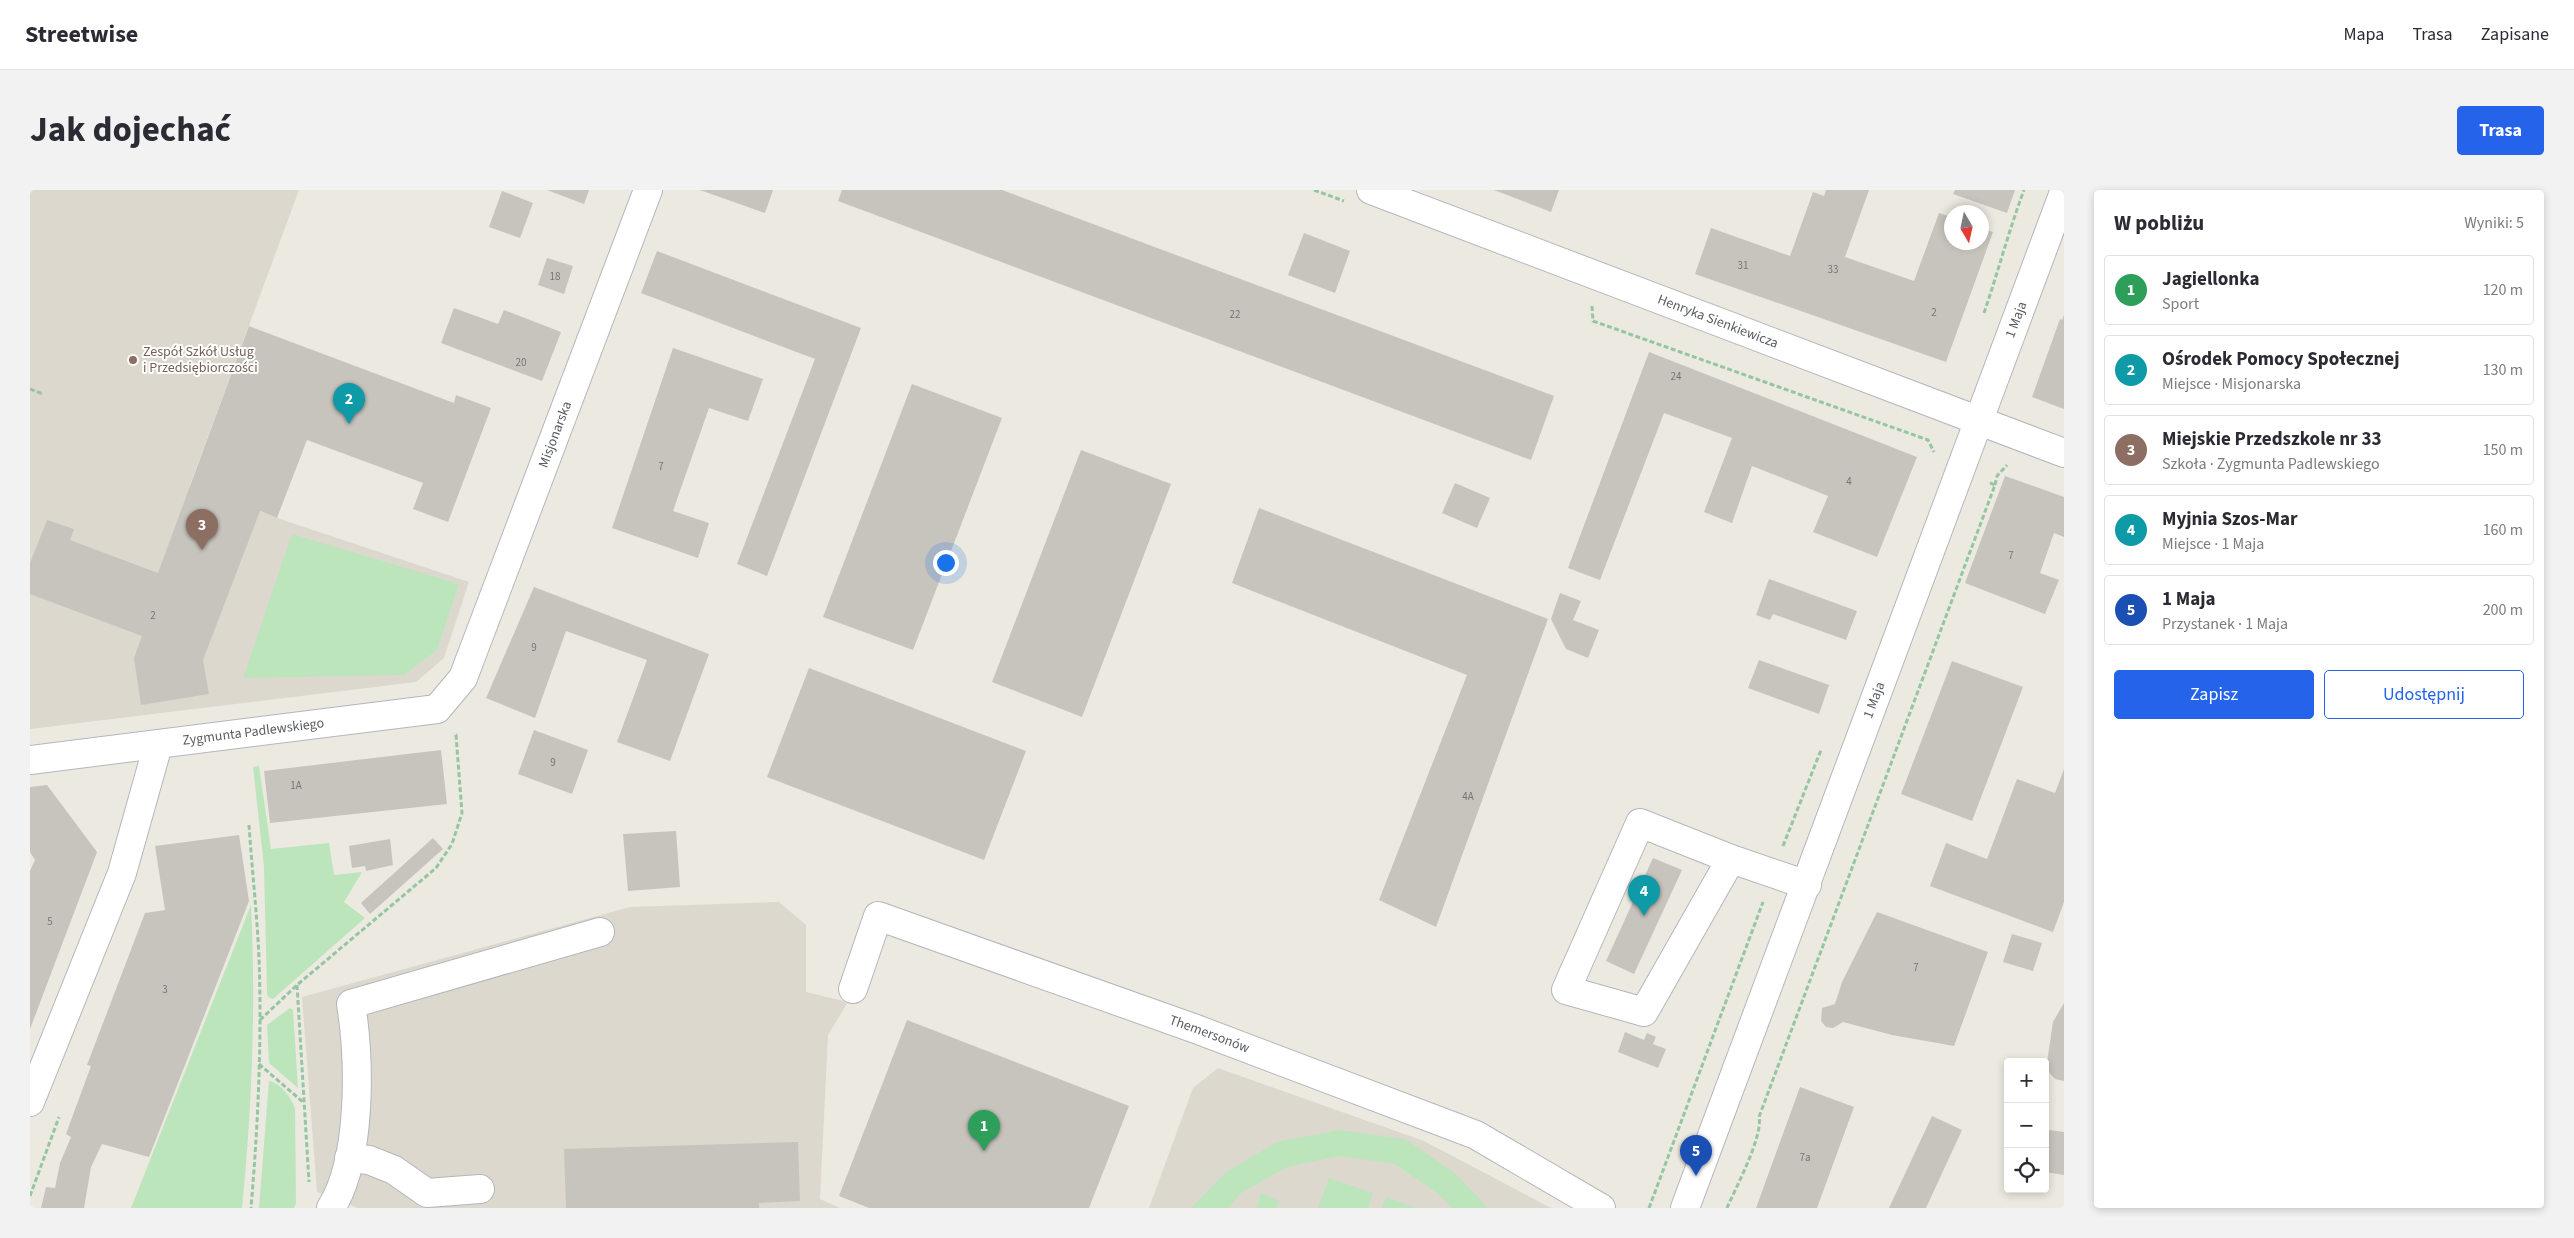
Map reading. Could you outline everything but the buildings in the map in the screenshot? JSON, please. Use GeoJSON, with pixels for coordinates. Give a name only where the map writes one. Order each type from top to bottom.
{"type":"FeatureCollection","features":[{"type":"Feature","properties":{"kind":"street","name":"Misjonarska"},"geometry":{"type":"LineString","coordinates":[[463,678],[648,190]]}},
{"type":"Feature","properties":{"kind":"street","name":"Henryka Sienkiewicza"},"geometry":{"type":"LineString","coordinates":[[1371,190],[2064,453]]}},
{"type":"Feature","properties":{"kind":"street","name":"1 Maja"},"geometry":{"type":"LineString","coordinates":[[1684,1208],[1807,885],[2064,192]]}},
{"type":"Feature","properties":{"kind":"street","name":"Zygmunta Padlewskiego"},"geometry":{"type":"LineString","coordinates":[[30,760],[437,709],[463,678]]}},
{"type":"Feature","properties":{"kind":"street"},"geometry":{"type":"LineString","coordinates":[[30,1102],[122,873],[158,745]]}},
{"type":"Feature","properties":{"kind":"street"},"geometry":{"type":"LineString","coordinates":[[1731,859],[1644,1012],[1566,990],[1640,823],[1731,859],[1807,885]]}},
{"type":"Feature","properties":{"kind":"street","name":"Themersonów"},"geometry":{"type":"LineString","coordinates":[[853,989],[878,916],[1196,1029],[1476,1135],[1601,1208]]}},
{"type":"Feature","properties":{"kind":"street"},"geometry":{"type":"LineString","coordinates":[[331,1208],[337,1199],[350,1158],[358,1092],[352,1004],[600,932]]}},
{"type":"Feature","properties":{"kind":"street"},"geometry":{"type":"LineString","coordinates":[[350,1158],[369,1160],[394,1170],[427,1193],[480,1189]]}},
{"type":"Feature","properties":{"kind":"path"},"geometry":{"type":"LineString","coordinates":[[1982,318],[2004,254],[2007,234],[2024,190]]}},
{"type":"Feature","properties":{"kind":"path"},"geometry":{"type":"LineString","coordinates":[[30,389],[43,394]]}},
{"type":"Feature","properties":{"kind":"path"},"geometry":{"type":"LineString","coordinates":[[260,1020],[297,985],[436,868],[452,844],[462,813],[456,735]]}},
{"type":"Feature","properties":{"kind":"path"},"geometry":{"type":"LineString","coordinates":[[249,825],[259,957],[260,1020],[258,1125],[251,1208]]}},
{"type":"Feature","properties":{"kind":"path"},"geometry":{"type":"LineString","coordinates":[[297,985],[309,1187]]}},
{"type":"Feature","properties":{"kind":"path"},"geometry":{"type":"LineString","coordinates":[[259,1064],[304,1103]]}},
{"type":"Feature","properties":{"kind":"shaded area"},"geometry":{"type":"Polygon","coordinates":[[[30,190],[299,190],[190,485],[277,518],[469,582],[444,658],[416,682],[30,729],[30,190]]]}},
{"type":"Feature","properties":{"kind":"shaded area"},"geometry":{"type":"Polygon","coordinates":[[[779,902],[806,925],[806,992],[848,1002],[828,1035],[820,1199],[840,1208],[358,1208],[317,1192],[302,997],[630,907],[779,902]]]}},
{"type":"Feature","properties":{"kind":"shaded area"},"geometry":{"type":"Polygon","coordinates":[[[1218,1068],[1424,1141],[1551,1208],[1149,1208],[1193,1088],[1218,1068]]]}},
{"type":"Feature","properties":{"kind":"green space"},"geometry":{"type":"Polygon","coordinates":[[[292,534],[459,584],[437,650],[404,675],[243,678],[292,534]]]}},
{"type":"Feature","properties":{"kind":"green space"},"geometry":{"type":"Polygon","coordinates":[[[259,766],[271,849],[329,843],[334,875],[362,872],[344,902],[365,918],[273,999],[268,997],[267,992],[264,867],[253,767],[259,766]]]}},
{"type":"Feature","properties":{"kind":"green space"},"geometry":{"type":"Polygon","coordinates":[[[251,905],[252,1056],[242,1208],[131,1208],[251,905]]]}},
{"type":"Feature","properties":{"kind":"green space"},"geometry":{"type":"Polygon","coordinates":[[[290,1008],[293,1010],[298,1088],[269,1063],[267,1025],[290,1008]]]}},
{"type":"Feature","properties":{"kind":"green space"},"geometry":{"type":"Polygon","coordinates":[[[269,1081],[281,1088],[295,1108],[296,1203],[294,1208],[259,1208],[269,1081]]]}},
{"type":"Feature","properties":{"kind":"green space"},"geometry":{"type":"Polygon","coordinates":[[[1339,1130],[1405,1139],[1455,1173],[1488,1208],[1452,1208],[1437,1193],[1395,1164],[1339,1156],[1287,1167],[1242,1192],[1228,1208],[1191,1208],[1226,1172],[1277,1142],[1339,1130]]]}},
{"type":"Feature","properties":{"kind":"green space"},"geometry":{"type":"Polygon","coordinates":[[[1329,1178],[1373,1193],[1368,1208],[1318,1208],[1329,1178]]]}},
{"type":"Feature","properties":{"kind":"green space"},"geometry":{"type":"Polygon","coordinates":[[[1261,1193],[1279,1201],[1276,1208],[1257,1208],[1261,1193]]]}},
{"type":"Feature","properties":{"kind":"green space"},"geometry":{"type":"Polygon","coordinates":[[[1386,1197],[1417,1208],[1382,1208],[1386,1197]]]}},
{"type":"Feature","properties":{"kind":"place","name":"Zespół Szkół Usług i Przedsiębiorczości"},"geometry":{"type":"Point","coordinates":[133,360]}},
{"type":"Feature","properties":{"kind":"place","name":"Ośrodek Pomocy Społecznej"},"geometry":{"type":"Point","coordinates":[349,424]}},
{"type":"Feature","properties":{"kind":"place","name":"Miejskie Przedszkole nr 33"},"geometry":{"type":"Point","coordinates":[202,550]}},
{"type":"Feature","properties":{"kind":"place","name":"Myjnia Szos-Mar"},"geometry":{"type":"Point","coordinates":[1644,916]}},
{"type":"Feature","properties":{"kind":"place","name":"Jagiellonka"},"geometry":{"type":"Point","coordinates":[984,1151]}},
{"type":"Feature","properties":{"kind":"place","name":"1 Maja"},"geometry":{"type":"Point","coordinates":[1696,1176]}}]}
